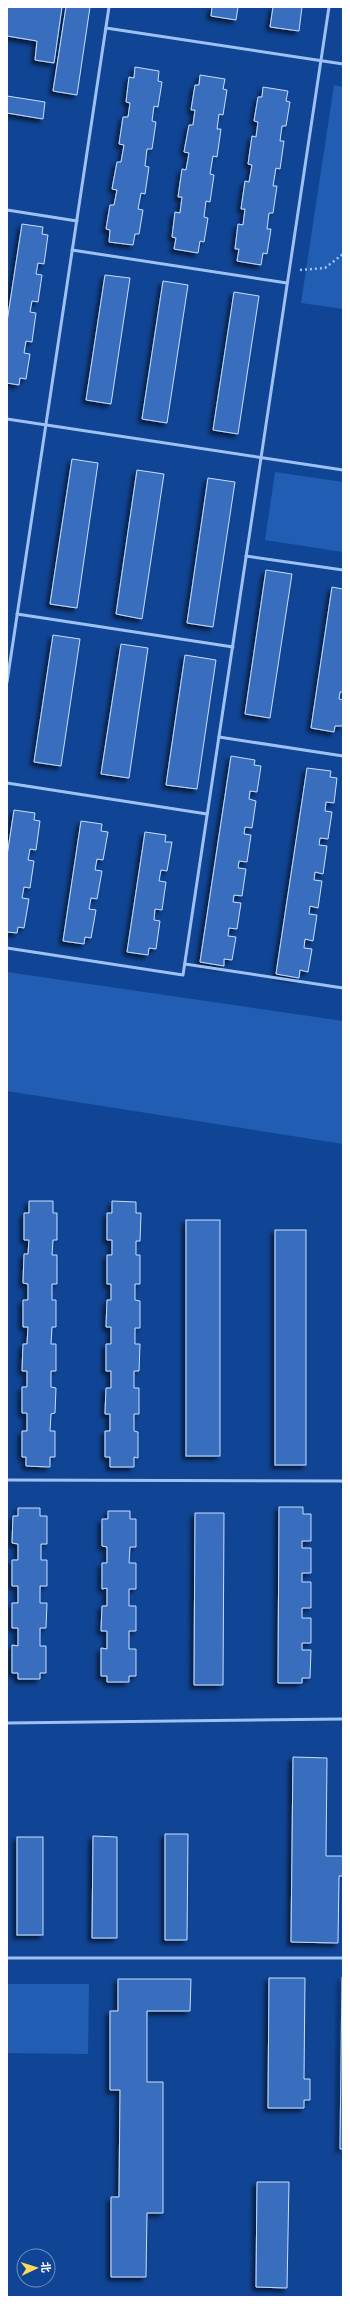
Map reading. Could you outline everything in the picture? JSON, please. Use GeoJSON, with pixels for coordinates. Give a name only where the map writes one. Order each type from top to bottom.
{"type":"FeatureCollection","features":[{"type":"Feature","properties":{"kind":"lane"},"geometry":{"type":"LineString","coordinates":[[7,682],[109,7]]}},
{"type":"Feature","properties":{"kind":"lane"},"geometry":{"type":"LineString","coordinates":[[7,948],[183,975],[329,7]]}},
{"type":"Feature","properties":{"kind":"lane"},"geometry":{"type":"LineString","coordinates":[[106,28],[343,64]]}},
{"type":"Feature","properties":{"kind":"lane"},"geometry":{"type":"LineString","coordinates":[[7,210],[77,221]]}},
{"type":"Feature","properties":{"kind":"lane"},"geometry":{"type":"LineString","coordinates":[[72,250],[287,283]]}},
{"type":"Feature","properties":{"kind":"lane"},"geometry":{"type":"LineString","coordinates":[[7,419],[343,470]]}},
{"type":"Feature","properties":{"kind":"lane"},"geometry":{"type":"LineString","coordinates":[[246,556],[343,570]]}},
{"type":"Feature","properties":{"kind":"lane"},"geometry":{"type":"LineString","coordinates":[[18,614],[232,647]]}},
{"type":"Feature","properties":{"kind":"lane"},"geometry":{"type":"LineString","coordinates":[[219,736],[343,756]]}},
{"type":"Feature","properties":{"kind":"lane"},"geometry":{"type":"LineString","coordinates":[[7,783],[207,814]]}},
{"type":"Feature","properties":{"kind":"lane"},"geometry":{"type":"LineString","coordinates":[[185,964],[343,988]]}},
{"type":"Feature","properties":{"kind":"lane"},"geometry":{"type":"LineString","coordinates":[[7,1480],[343,1480]]}},
{"type":"Feature","properties":{"kind":"lane"},"geometry":{"type":"LineString","coordinates":[[7,1723],[343,1719]]}},
{"type":"Feature","properties":{"kind":"lane"},"geometry":{"type":"LineString","coordinates":[[7,1958],[343,1958]]}},
{"type":"Feature","properties":{"kind":"path"},"geometry":{"type":"LineString","coordinates":[[290,270],[325,268],[343,254]]}},
{"type":"Feature","properties":{"kind":"shaded area"},"geometry":{"type":"Polygon","coordinates":[[[334,85],[343,87],[343,309],[301,303],[334,85]]]}},
{"type":"Feature","properties":{"kind":"shaded area"},"geometry":{"type":"Polygon","coordinates":[[[275,472],[343,482],[343,552],[265,540],[275,472]]]}},
{"type":"Feature","properties":{"kind":"shaded area"},"geometry":{"type":"Polygon","coordinates":[[[7,972],[343,1021],[343,1144],[7,1091],[7,972]]]}},
{"type":"Feature","properties":{"kind":"shaded area"},"geometry":{"type":"Polygon","coordinates":[[[7,1984],[89,1984],[88,2054],[7,2053],[7,1984]]]}},
{"type":"Feature","properties":{"kind":"building"},"geometry":{"type":"Polygon","coordinates":[[[7,7],[62,7],[54,63],[35,60],[37,41],[7,36],[7,7]]]}},
{"type":"Feature","properties":{"kind":"building"},"geometry":{"type":"Polygon","coordinates":[[[66,7],[90,7],[77,95],[53,91],[66,7]]]}},
{"type":"Feature","properties":{"kind":"building"},"geometry":{"type":"Polygon","coordinates":[[[212,7],[238,7],[236,20],[211,16],[212,7]]]}},
{"type":"Feature","properties":{"kind":"building"},"geometry":{"type":"Polygon","coordinates":[[[273,7],[302,7],[299,31],[270,27],[273,7]]]}},
{"type":"Feature","properties":{"kind":"building"},"geometry":{"type":"Polygon","coordinates":[[[135,67],[159,71],[158,81],[162,82],[158,107],[154,106],[152,121],[156,122],[152,149],[147,149],[145,166],[149,167],[145,194],[141,193],[138,209],[143,210],[139,234],[135,234],[133,245],[109,242],[110,230],[106,229],[110,205],[114,205],[117,190],[112,189],[117,162],[121,162],[124,145],[119,144],[123,117],[128,117],[130,103],[126,102],[129,77],[134,78],[135,67]]]}},
{"type":"Feature","properties":{"kind":"building"},"geometry":{"type":"Polygon","coordinates":[[[200,75],[225,79],[223,89],[227,90],[223,115],[219,114],[217,129],[221,129],[217,157],[213,156],[210,174],[214,175],[210,202],[206,201],[204,217],[208,218],[204,242],[200,241],[198,253],[174,249],[176,238],[172,237],[175,212],[180,213],[182,197],[178,197],[182,169],[186,170],[189,153],[184,152],[189,125],[193,125],[195,110],[191,110],[195,85],[199,85],[200,75]]]}},
{"type":"Feature","properties":{"kind":"building"},"geometry":{"type":"Polygon","coordinates":[[[263,87],[288,91],[286,101],[290,102],[286,126],[282,126],[280,141],[284,141],[280,169],[276,168],[273,186],[277,186],[273,213],[269,213],[267,229],[271,229],[267,254],[263,253],[261,265],[237,261],[239,249],[235,249],[238,224],[243,225],[245,209],[241,209],[245,181],[249,182],[252,165],[248,164],[252,136],[256,137],[258,122],[254,121],[258,97],[262,97],[263,87]]]}},
{"type":"Feature","properties":{"kind":"building"},"geometry":{"type":"Polygon","coordinates":[[[7,96],[45,102],[43,119],[7,113],[7,96]]]}},
{"type":"Feature","properties":{"kind":"building"},"geometry":{"type":"Polygon","coordinates":[[[22,224],[43,227],[42,234],[48,235],[44,264],[38,263],[36,274],[42,275],[38,302],[32,301],[30,312],[36,313],[32,342],[26,341],[24,353],[30,354],[26,379],[20,378],[19,385],[7,383],[7,322],[22,224]]]}},
{"type":"Feature","properties":{"kind":"building"},"geometry":{"type":"Polygon","coordinates":[[[105,275],[130,278],[111,404],[86,400],[105,275]]]}},
{"type":"Feature","properties":{"kind":"building"},"geometry":{"type":"Polygon","coordinates":[[[163,281],[188,285],[167,423],[142,419],[163,281]]]}},
{"type":"Feature","properties":{"kind":"building"},"geometry":{"type":"Polygon","coordinates":[[[234,292],[259,296],[238,434],[213,430],[234,292]]]}},
{"type":"Feature","properties":{"kind":"building"},"geometry":{"type":"Polygon","coordinates":[[[72,459],[98,463],[77,608],[50,604],[72,459]]]}},
{"type":"Feature","properties":{"kind":"building"},"geometry":{"type":"Polygon","coordinates":[[[137,470],[164,474],[142,619],[116,614],[137,470]]]}},
{"type":"Feature","properties":{"kind":"building"},"geometry":{"type":"Polygon","coordinates":[[[208,478],[235,482],[213,627],[187,623],[208,478]]]}},
{"type":"Feature","properties":{"kind":"building"},"geometry":{"type":"Polygon","coordinates":[[[266,570],[292,574],[270,718],[245,714],[266,570]]]}},
{"type":"Feature","properties":{"kind":"building"},"geometry":{"type":"Polygon","coordinates":[[[332,587],[343,589],[343,692],[340,692],[339,699],[343,700],[343,726],[335,726],[334,732],[311,728],[332,587]]]}},
{"type":"Feature","properties":{"kind":"building"},"geometry":{"type":"Polygon","coordinates":[[[53,635],[80,639],[61,766],[34,762],[53,635]]]}},
{"type":"Feature","properties":{"kind":"building"},"geometry":{"type":"Polygon","coordinates":[[[121,644],[148,648],[129,778],[101,774],[121,644]]]}},
{"type":"Feature","properties":{"kind":"building"},"geometry":{"type":"Polygon","coordinates":[[[185,655],[216,660],[197,789],[166,785],[185,655]]]}},
{"type":"Feature","properties":{"kind":"building"},"geometry":{"type":"Polygon","coordinates":[[[231,756],[255,760],[254,765],[261,766],[257,792],[250,791],[249,799],[256,801],[252,828],[245,827],[244,834],[251,835],[247,862],[239,861],[238,868],[246,869],[242,896],[234,895],[233,902],[241,903],[237,929],[229,928],[228,936],[236,937],[232,960],[224,959],[224,966],[200,962],[231,756]]]}},
{"type":"Feature","properties":{"kind":"building"},"geometry":{"type":"Polygon","coordinates":[[[307,768],[331,771],[330,777],[337,778],[334,803],[326,802],[325,811],[332,812],[328,839],[320,838],[319,845],[327,846],[323,874],[315,872],[314,880],[322,881],[318,908],[310,906],[309,914],[317,915],[313,941],[305,939],[304,948],[312,949],[308,972],[300,970],[299,978],[276,974],[307,768]]]}},
{"type":"Feature","properties":{"kind":"building"},"geometry":{"type":"Polygon","coordinates":[[[14,810],[35,813],[34,820],[40,821],[36,850],[30,849],[28,860],[34,861],[30,888],[24,887],[22,898],[29,899],[24,928],[18,927],[17,933],[7,932],[7,856],[14,810]]]}},
{"type":"Feature","properties":{"kind":"building"},"geometry":{"type":"Polygon","coordinates":[[[81,821],[102,824],[101,831],[108,832],[103,860],[97,859],[95,870],[102,871],[97,899],[91,898],[89,909],[96,910],[91,938],[85,937],[84,944],[63,941],[81,821]]]}},
{"type":"Feature","properties":{"kind":"building"},"geometry":{"type":"Polygon","coordinates":[[[145,832],[166,835],[165,842],[172,842],[167,871],[161,870],[159,881],[166,882],[162,910],[155,909],[154,920],[160,921],[156,949],[149,948],[148,955],[127,952],[145,832]]]}},
{"type":"Feature","properties":{"kind":"building"},"geometry":{"type":"Polygon","coordinates":[[[29,1201],[53,1201],[53,1213],[57,1213],[57,1240],[53,1240],[52,1255],[57,1255],[57,1284],[52,1284],[52,1300],[56,1300],[56,1327],[52,1327],[51,1344],[56,1344],[56,1371],[51,1371],[51,1387],[56,1388],[55,1413],[51,1414],[50,1431],[55,1431],[55,1457],[50,1457],[50,1467],[26,1466],[26,1457],[22,1457],[22,1431],[27,1431],[27,1413],[22,1413],[22,1387],[27,1387],[27,1371],[22,1371],[23,1344],[27,1344],[28,1327],[23,1327],[23,1300],[28,1300],[28,1284],[23,1283],[24,1254],[28,1254],[29,1240],[24,1240],[24,1213],[29,1213],[29,1201]]]}},
{"type":"Feature","properties":{"kind":"building"},"geometry":{"type":"Polygon","coordinates":[[[112,1201],[136,1202],[136,1213],[141,1213],[140,1241],[136,1241],[136,1255],[140,1255],[140,1284],[135,1284],[135,1300],[140,1301],[140,1328],[135,1328],[135,1344],[140,1344],[139,1371],[134,1371],[134,1388],[139,1388],[139,1414],[134,1414],[134,1431],[138,1432],[138,1458],[134,1457],[134,1467],[110,1467],[110,1457],[105,1457],[105,1431],[110,1431],[110,1414],[105,1414],[106,1388],[111,1388],[111,1371],[106,1371],[106,1344],[111,1344],[111,1327],[106,1327],[107,1300],[111,1300],[111,1284],[107,1284],[107,1255],[112,1255],[112,1240],[107,1240],[107,1213],[112,1213],[112,1201]]]}},
{"type":"Feature","properties":{"kind":"building"},"geometry":{"type":"Polygon","coordinates":[[[186,1220],[220,1220],[220,1456],[186,1456],[186,1220]]]}},
{"type":"Feature","properties":{"kind":"building"},"geometry":{"type":"Polygon","coordinates":[[[275,1230],[306,1230],[306,1465],[275,1465],[275,1230]]]}},
{"type":"Feature","properties":{"kind":"building"},"geometry":{"type":"Polygon","coordinates":[[[279,1507],[303,1507],[303,1514],[311,1514],[311,1541],[302,1541],[302,1548],[311,1548],[311,1573],[302,1573],[302,1582],[311,1582],[311,1608],[302,1608],[302,1618],[311,1618],[311,1643],[302,1643],[302,1650],[311,1650],[310,1678],[302,1678],[302,1683],[278,1683],[279,1507]]]}},
{"type":"Feature","properties":{"kind":"building"},"geometry":{"type":"Polygon","coordinates":[[[18,1508],[40,1508],[40,1516],[47,1516],[47,1544],[41,1544],[41,1560],[47,1560],[47,1586],[40,1586],[40,1603],[47,1603],[46,1628],[40,1628],[40,1646],[46,1646],[46,1673],[40,1673],[40,1679],[18,1679],[18,1673],[12,1673],[12,1645],[18,1646],[18,1628],[12,1628],[12,1603],[18,1603],[18,1586],[12,1586],[12,1560],[18,1560],[18,1544],[12,1543],[13,1516],[18,1516],[18,1508]]]}},
{"type":"Feature","properties":{"kind":"building"},"geometry":{"type":"Polygon","coordinates":[[[108,1511],[130,1511],[130,1519],[136,1519],[136,1547],[130,1547],[129,1563],[136,1563],[136,1589],[129,1589],[129,1606],[136,1606],[136,1631],[129,1631],[129,1649],[136,1649],[136,1676],[129,1676],[129,1682],[107,1682],[107,1676],[101,1676],[101,1648],[107,1649],[107,1631],[101,1631],[102,1606],[107,1606],[107,1588],[102,1589],[102,1563],[107,1563],[107,1547],[102,1546],[102,1519],[108,1519],[108,1511]]]}},
{"type":"Feature","properties":{"kind":"building"},"geometry":{"type":"Polygon","coordinates":[[[195,1513],[224,1513],[223,1685],[194,1685],[195,1513]]]}},
{"type":"Feature","properties":{"kind":"building"},"geometry":{"type":"Polygon","coordinates":[[[293,1757],[327,1758],[326,1856],[343,1856],[343,1876],[339,1876],[338,1943],[291,1942],[293,1757]]]}},
{"type":"Feature","properties":{"kind":"building"},"geometry":{"type":"Polygon","coordinates":[[[165,1834],[188,1834],[187,1940],[165,1940],[165,1834]]]}},
{"type":"Feature","properties":{"kind":"building"},"geometry":{"type":"Polygon","coordinates":[[[93,1836],[117,1837],[117,1938],[92,1938],[93,1836]]]}},
{"type":"Feature","properties":{"kind":"building"},"geometry":{"type":"Polygon","coordinates":[[[17,1837],[43,1837],[43,1935],[17,1935],[17,1837]]]}},
{"type":"Feature","properties":{"kind":"building"},"geometry":{"type":"Polygon","coordinates":[[[342,1977],[343,2149],[340,2149],[342,1977]]]}},
{"type":"Feature","properties":{"kind":"building"},"geometry":{"type":"Polygon","coordinates":[[[269,1978],[305,1978],[304,2079],[310,2079],[310,2100],[304,2100],[304,2108],[268,2108],[269,1978]]]}},
{"type":"Feature","properties":{"kind":"building"},"geometry":{"type":"Polygon","coordinates":[[[118,1979],[191,1979],[190,2011],[147,2011],[147,2082],[163,2082],[163,2213],[147,2213],[146,2277],[111,2277],[111,2197],[119,2197],[120,2090],[110,2090],[110,2011],[118,2011],[118,1979]]]}},
{"type":"Feature","properties":{"kind":"building"},"geometry":{"type":"Polygon","coordinates":[[[257,2182],[289,2182],[287,2288],[256,2287],[257,2182]]]}}]}
